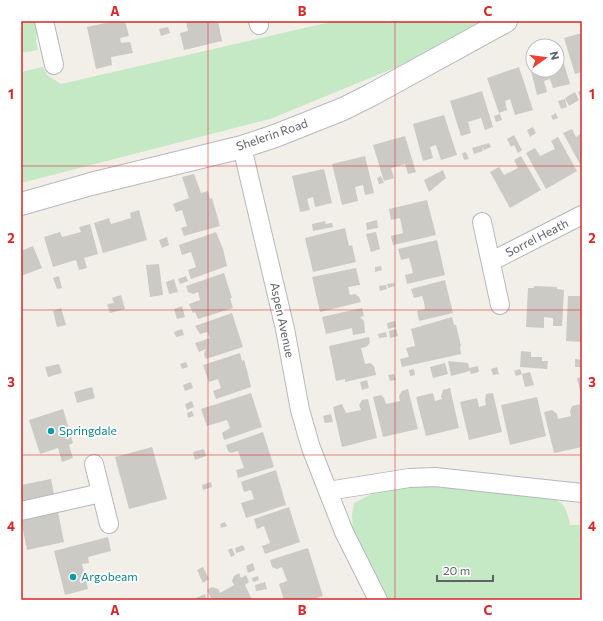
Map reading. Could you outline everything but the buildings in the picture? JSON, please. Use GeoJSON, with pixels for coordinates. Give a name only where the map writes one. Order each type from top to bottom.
{"type":"FeatureCollection","features":[{"type":"Feature","properties":{"kind":"street"},"geometry":{"type":"LineString","coordinates":[[44,21],[54,65]]}},
{"type":"Feature","properties":{"kind":"street","name":"Shelerin Road"},"geometry":{"type":"LineString","coordinates":[[21,204],[91,184],[242,147],[275,136],[350,105],[401,80],[506,21]]}},
{"type":"Feature","properties":{"kind":"street","name":"Aspen Avenue"},"geometry":{"type":"LineString","coordinates":[[242,147],[285,329],[300,410],[311,448],[344,532],[373,598]]}},
{"type":"Feature","properties":{"kind":"street","name":"Sorrel Heath"},"geometry":{"type":"LineString","coordinates":[[492,261],[582,215]]}},
{"type":"Feature","properties":{"kind":"street","name":"Sorrel Heath"},"geometry":{"type":"LineString","coordinates":[[482,222],[492,261],[500,306]]}},
{"type":"Feature","properties":{"kind":"street"},"geometry":{"type":"LineString","coordinates":[[94,464],[109,524]]}},
{"type":"Feature","properties":{"kind":"street"},"geometry":{"type":"LineString","coordinates":[[328,491],[408,478],[435,477],[582,493]]}},
{"type":"Feature","properties":{"kind":"street"},"geometry":{"type":"LineString","coordinates":[[21,510],[101,493]]}},
{"type":"Feature","properties":{"kind":"green space"},"geometry":{"type":"Polygon","coordinates":[[[21,21],[38,21],[36,41],[38,50],[21,53],[21,21]]]}},
{"type":"Feature","properties":{"kind":"green space"},"geometry":{"type":"Polygon","coordinates":[[[335,21],[486,21],[419,58],[270,119],[21,183],[21,72],[43,67],[47,75],[61,84],[335,21]]]}},
{"type":"Feature","properties":{"kind":"green space"},"geometry":{"type":"Polygon","coordinates":[[[430,485],[550,498],[562,504],[568,515],[570,525],[582,525],[582,600],[389,600],[353,529],[352,515],[354,503],[380,490],[430,485]]]}},
{"type":"Feature","properties":{"kind":"place","name":"Springdale"},"geometry":{"type":"Point","coordinates":[51,431]}},
{"type":"Feature","properties":{"kind":"place","name":"Argobeam"},"geometry":{"type":"Point","coordinates":[73,577]}}]}
